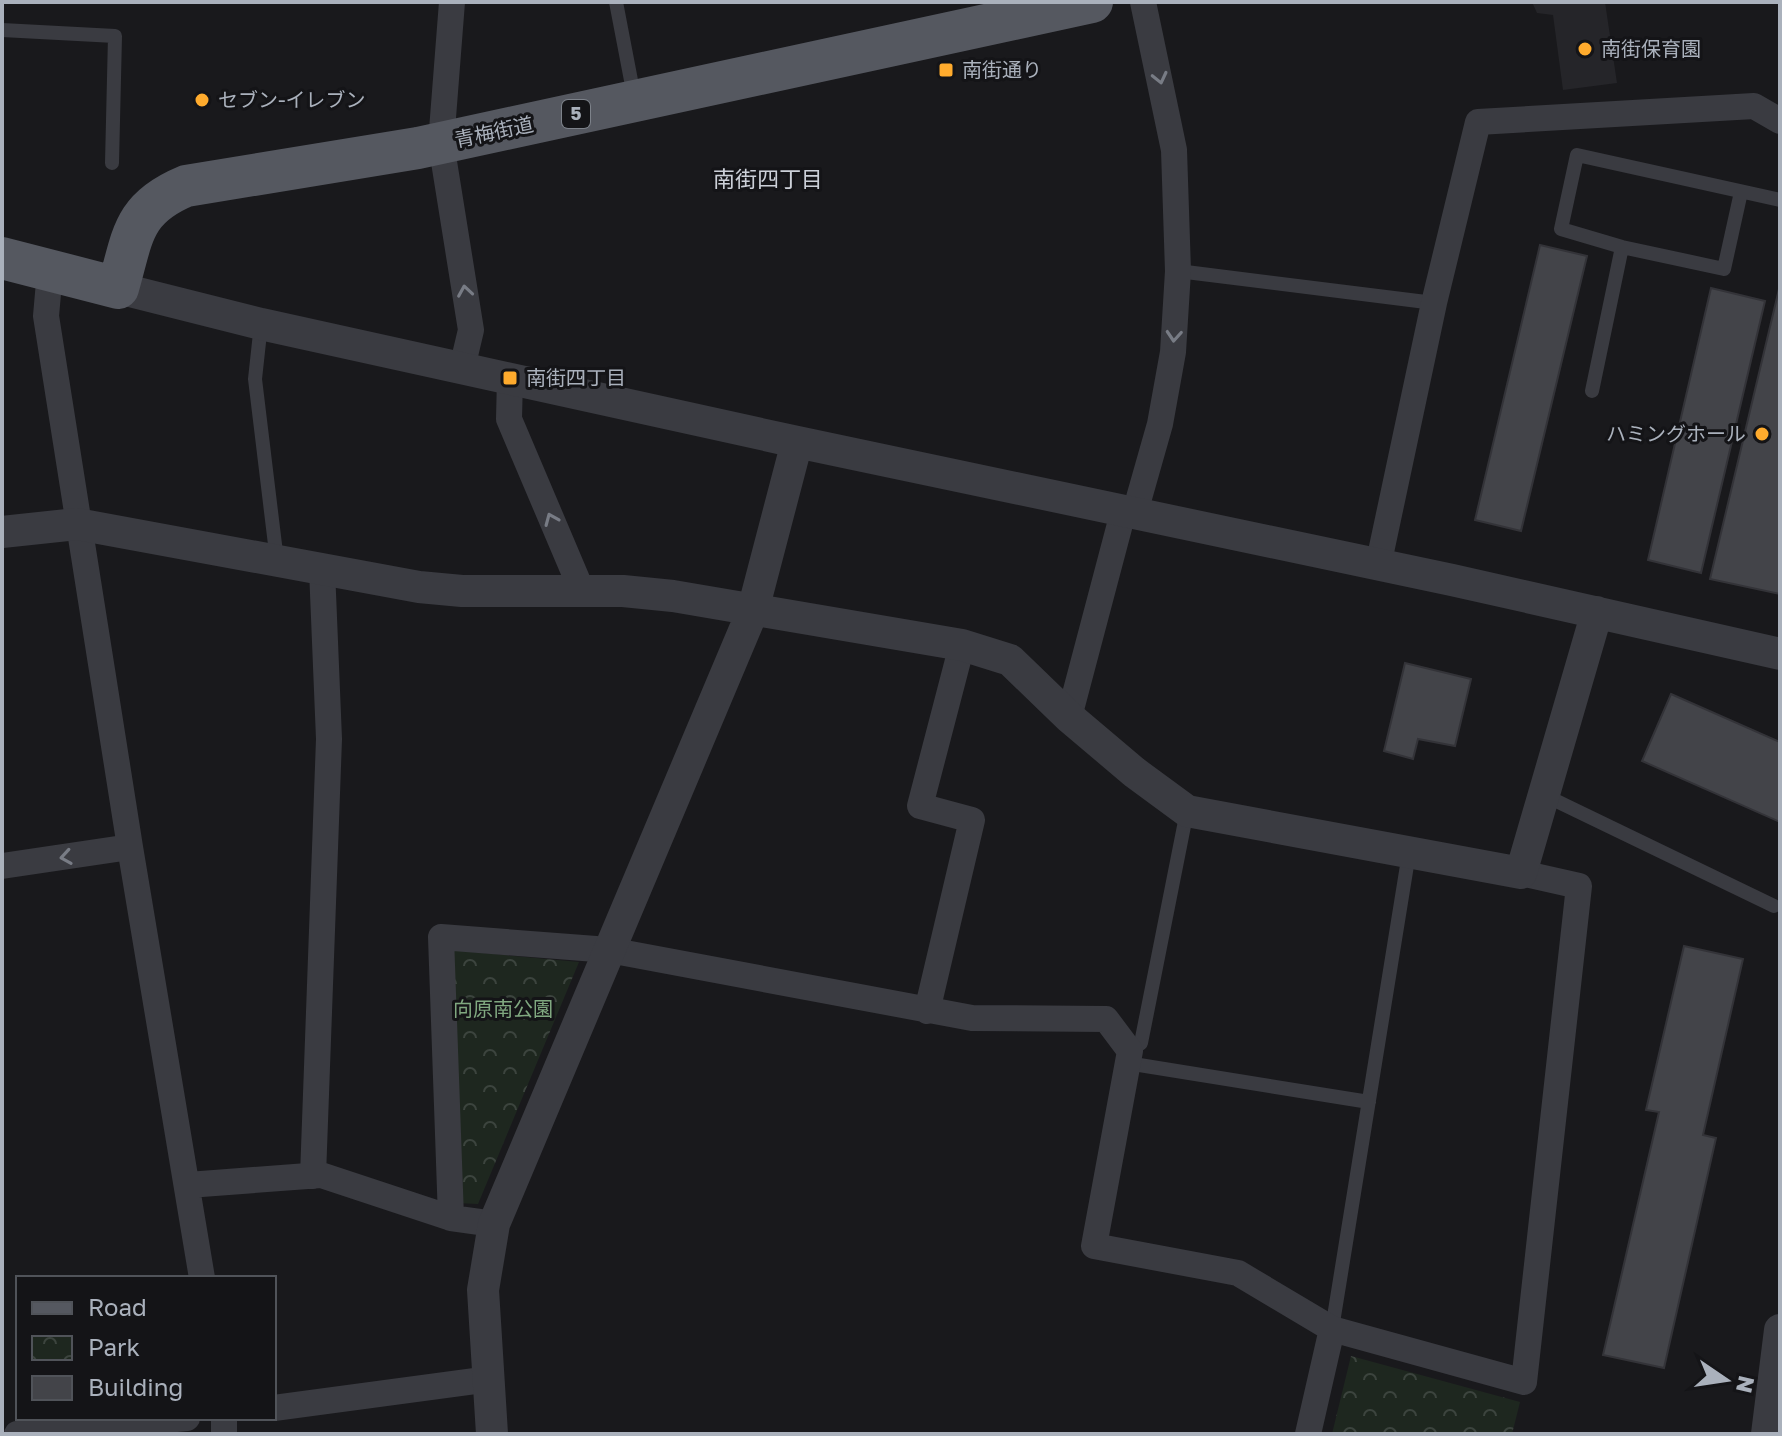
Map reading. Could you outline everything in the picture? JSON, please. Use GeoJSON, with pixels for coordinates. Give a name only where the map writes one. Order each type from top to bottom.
{"type":"FeatureCollection","features":[{"type":"Feature","properties":{"kind":"main road","name":"青梅街道"},"geometry":{"type":"LineString","coordinates":[[118,288],[137,222],[168,193],[186,186],[441,143],[1092,2]]}},
{"type":"Feature","properties":{"kind":"main road"},"geometry":{"type":"LineString","coordinates":[[2,258],[118,288]]}},
{"type":"Feature","properties":{"kind":"street"},"geometry":{"type":"LineString","coordinates":[[452,2],[441,143],[471,330],[462,368]]}},
{"type":"Feature","properties":{"kind":"street"},"geometry":{"type":"LineString","coordinates":[[1069,717],[1130,510],[1160,424],[1173,352],[1178,271],[1174,150],[1143,2]]}},
{"type":"Feature","properties":{"kind":"street"},"geometry":{"type":"LineString","coordinates":[[1378,566],[1434,303],[1478,122],[1754,106],[1780,121]]}},
{"type":"Feature","properties":{"kind":"street"},"geometry":{"type":"LineString","coordinates":[[50,271],[46,316],[77,524],[202,1276]]}},
{"type":"Feature","properties":{"kind":"street"},"geometry":{"type":"LineString","coordinates":[[118,288],[261,324],[797,442],[1130,510],[1780,654]]}},
{"type":"Feature","properties":{"kind":"street"},"geometry":{"type":"LineString","coordinates":[[510,378],[509,419],[582,591]]}},
{"type":"Feature","properties":{"kind":"street"},"geometry":{"type":"LineString","coordinates":[[492,1434],[483,1290],[494,1224],[753,610],[797,442]]}},
{"type":"Feature","properties":{"kind":"street"},"geometry":{"type":"LineString","coordinates":[[2,532],[77,524],[440,590],[623,591],[673,596],[962,645],[1010,660],[1069,717],[1134,772],[1187,811],[1579,886],[1524,1382],[1332,1329],[1238,1273],[1094,1246],[1128,1057],[1106,1019],[972,1018],[609,950],[441,937],[451,1218]]}},
{"type":"Feature","properties":{"kind":"street"},"geometry":{"type":"LineString","coordinates":[[313,1176],[329,739],[322,569]]}},
{"type":"Feature","properties":{"kind":"street"},"geometry":{"type":"LineString","coordinates":[[1521,873],[1597,612]]}},
{"type":"Feature","properties":{"kind":"street"},"geometry":{"type":"LineString","coordinates":[[927,1011],[972,820],[920,806],[962,645]]}},
{"type":"Feature","properties":{"kind":"street"},"geometry":{"type":"LineString","coordinates":[[2,866],[130,847]]}},
{"type":"Feature","properties":{"kind":"street"},"geometry":{"type":"LineString","coordinates":[[188,1185],[321,1175],[415,1208],[451,1218],[494,1224]]}},
{"type":"Feature","properties":{"kind":"street"},"geometry":{"type":"LineString","coordinates":[[1308,1434],[1332,1329]]}},
{"type":"Feature","properties":{"kind":"street"},"geometry":{"type":"LineString","coordinates":[[1767,1434],[1780,1330]]}},
{"type":"Feature","properties":{"kind":"street"},"geometry":{"type":"LineString","coordinates":[[276,1408],[490,1379]]}},
{"type":"Feature","properties":{"kind":"street"},"geometry":{"type":"LineString","coordinates":[[17,1434],[166,1420]]}},
{"type":"Feature","properties":{"kind":"lane"},"geometry":{"type":"LineString","coordinates":[[616,2],[635,101]]}},
{"type":"Feature","properties":{"kind":"lane"},"geometry":{"type":"LineString","coordinates":[[2,30],[115,36],[112,163]]}},
{"type":"Feature","properties":{"kind":"lane"},"geometry":{"type":"LineString","coordinates":[[1741,192],[1724,269],[1622,247],[1561,229],[1577,155],[1780,200]]}},
{"type":"Feature","properties":{"kind":"lane"},"geometry":{"type":"LineString","coordinates":[[1592,391],[1622,247]]}},
{"type":"Feature","properties":{"kind":"lane"},"geometry":{"type":"LineString","coordinates":[[1178,271],[1434,303]]}},
{"type":"Feature","properties":{"kind":"lane"},"geometry":{"type":"LineString","coordinates":[[261,324],[255,379],[277,561]]}},
{"type":"Feature","properties":{"kind":"lane"},"geometry":{"type":"LineString","coordinates":[[1544,795],[1774,906]]}},
{"type":"Feature","properties":{"kind":"lane"},"geometry":{"type":"LineString","coordinates":[[1128,1057],[1141,1043],[1187,811]]}},
{"type":"Feature","properties":{"kind":"lane"},"geometry":{"type":"LineString","coordinates":[[1332,1329],[1409,853]]}},
{"type":"Feature","properties":{"kind":"lane"},"geometry":{"type":"LineString","coordinates":[[1128,1057],[1369,1102]]}},
{"type":"Feature","properties":{"kind":"shaded area","name":"南街保育園"},"geometry":{"type":"Polygon","coordinates":[[[1532,2],[1605,2],[1617,83],[1563,90],[1553,15],[1537,13],[1532,2]]]}},
{"type":"Feature","properties":{"kind":"green space","name":"向原南公園"},"geometry":{"type":"Polygon","coordinates":[[[450,950],[579,962],[478,1204],[458,1203],[450,950]]]}},
{"type":"Feature","properties":{"kind":"green space"},"geometry":{"type":"Polygon","coordinates":[[[1351,1356],[1520,1402],[1512,1434],[1332,1434],[1351,1356]]]}},
{"type":"Feature","properties":{"kind":"building"},"geometry":{"type":"Polygon","coordinates":[[[1540,245],[1587,256],[1521,531],[1475,520],[1540,245]]]}},
{"type":"Feature","properties":{"kind":"building"},"geometry":{"type":"Polygon","coordinates":[[[1711,288],[1765,301],[1701,573],[1648,560],[1711,288]]]}},
{"type":"Feature","properties":{"kind":"building","name":"ハミングホール"},"geometry":{"type":"Polygon","coordinates":[[[1780,289],[1780,594],[1710,579],[1780,289]]]}},
{"type":"Feature","properties":{"kind":"building"},"geometry":{"type":"Polygon","coordinates":[[[1405,663],[1471,679],[1455,746],[1418,739],[1413,759],[1384,751],[1405,663]]]}},
{"type":"Feature","properties":{"kind":"building"},"geometry":{"type":"Polygon","coordinates":[[[1671,694],[1780,742],[1780,822],[1642,761],[1671,694]]]}},
{"type":"Feature","properties":{"kind":"building"},"geometry":{"type":"Polygon","coordinates":[[[1684,946],[1743,959],[1703,1135],[1716,1138],[1664,1368],[1603,1355],[1659,1112],[1646,1110],[1684,946]]]}},
{"type":"Feature","properties":{"kind":"place","name":"南街保育園"},"geometry":{"type":"Point","coordinates":[1585,49]}},
{"type":"Feature","properties":{"kind":"place","name":"南街通り"},"geometry":{"type":"Point","coordinates":[946,70]}},
{"type":"Feature","properties":{"kind":"place","name":"セブン-イレブン"},"geometry":{"type":"Point","coordinates":[202,100]}},
{"type":"Feature","properties":{"kind":"place","name":"南街四丁目"},"geometry":{"type":"Point","coordinates":[510,378]}},
{"type":"Feature","properties":{"kind":"place","name":"ハミングホール"},"geometry":{"type":"Point","coordinates":[1762,434]}},
{"type":"Feature","properties":{"kind":"district","name":"南街四丁目"},"geometry":{"type":"Point","coordinates":[768,179]}}]}
